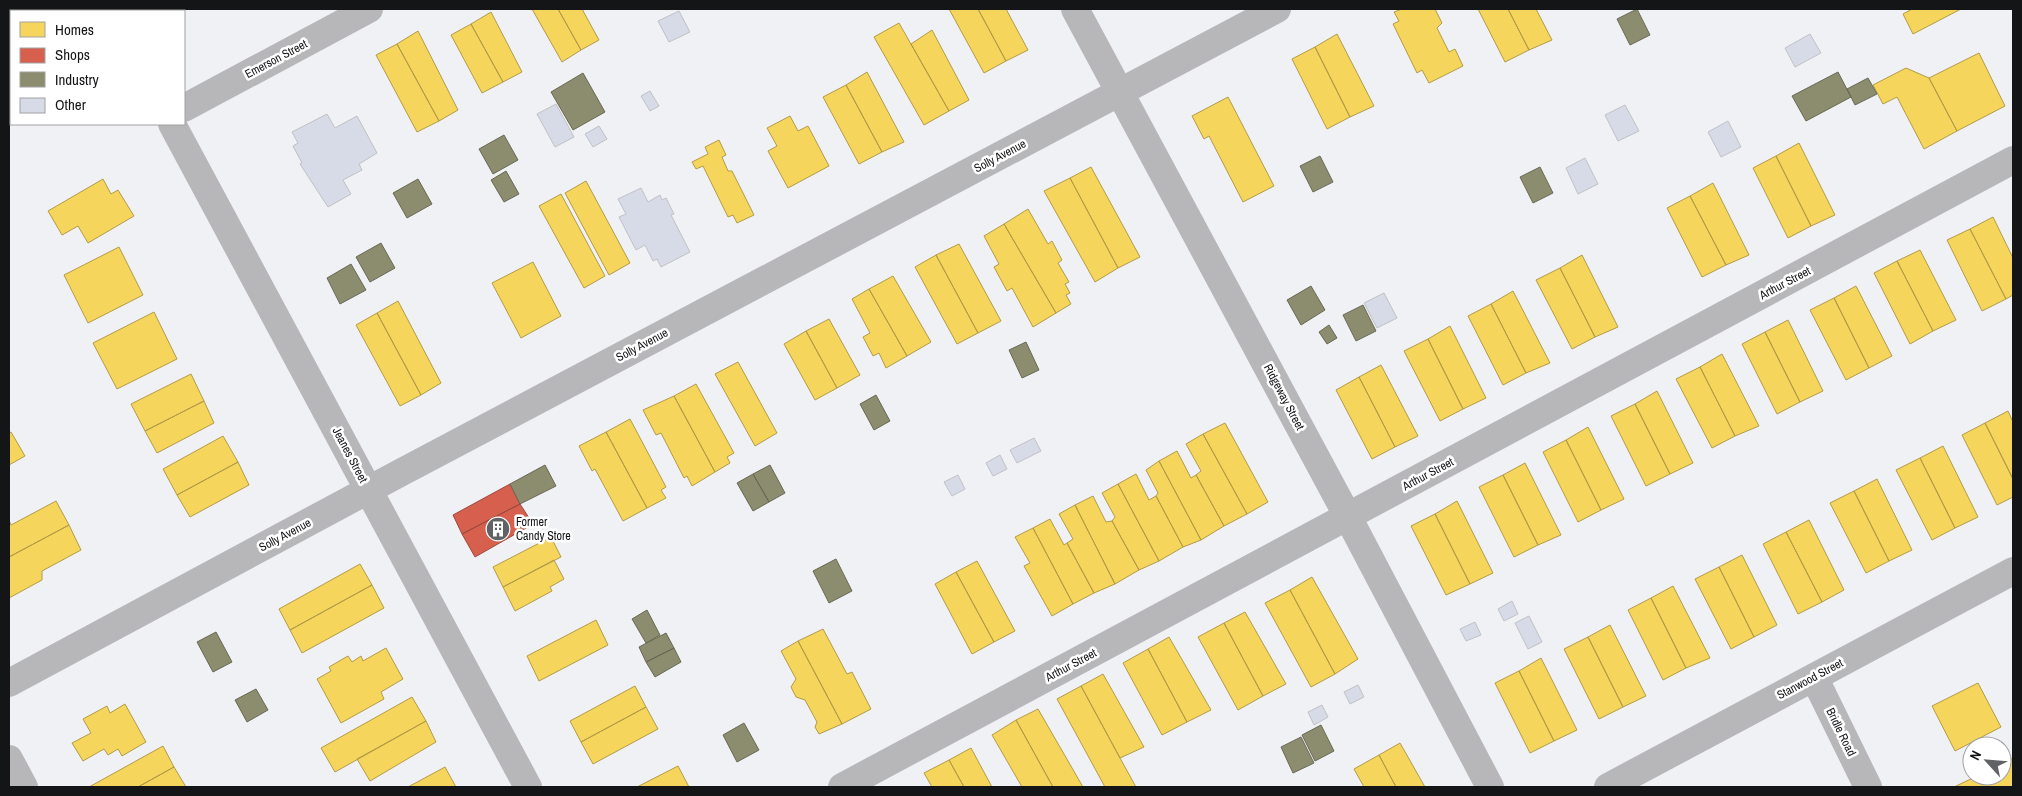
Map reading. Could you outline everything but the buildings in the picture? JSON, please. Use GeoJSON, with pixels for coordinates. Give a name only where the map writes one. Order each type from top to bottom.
{"type":"FeatureCollection","features":[{"type":"Feature","properties":{"kind":"street","name":"Emerson Street"},"geometry":{"type":"LineString","coordinates":[[185,107],[369,9]]}},
{"type":"Feature","properties":{"kind":"street","name":"Ridgeway Street"},"geometry":{"type":"LineString","coordinates":[[1075,9],[1348,517],[1490,787]]}},
{"type":"Feature","properties":{"kind":"street","name":"Solly Avenue"},"geometry":{"type":"LineString","coordinates":[[9,683],[1277,9]]}},
{"type":"Feature","properties":{"kind":"street","name":"Jeanes Street"},"geometry":{"type":"LineString","coordinates":[[173,125],[528,787]]}},
{"type":"Feature","properties":{"kind":"street","name":"Arthur Street"},"geometry":{"type":"LineString","coordinates":[[842,787],[2013,160]]}},
{"type":"Feature","properties":{"kind":"street","name":"Stanwood Street"},"geometry":{"type":"LineString","coordinates":[[1608,787],[2013,571]]}},
{"type":"Feature","properties":{"kind":"street","name":"Bridle Road"},"geometry":{"type":"LineString","coordinates":[[1814,677],[1868,787]]}},
{"type":"Feature","properties":{"kind":"street"},"geometry":{"type":"LineString","coordinates":[[9,758],[24,787]]}},
{"type":"Feature","properties":{"kind":"place","name":"Former Candy Store"},"geometry":{"type":"Point","coordinates":[498,529]}}]}
